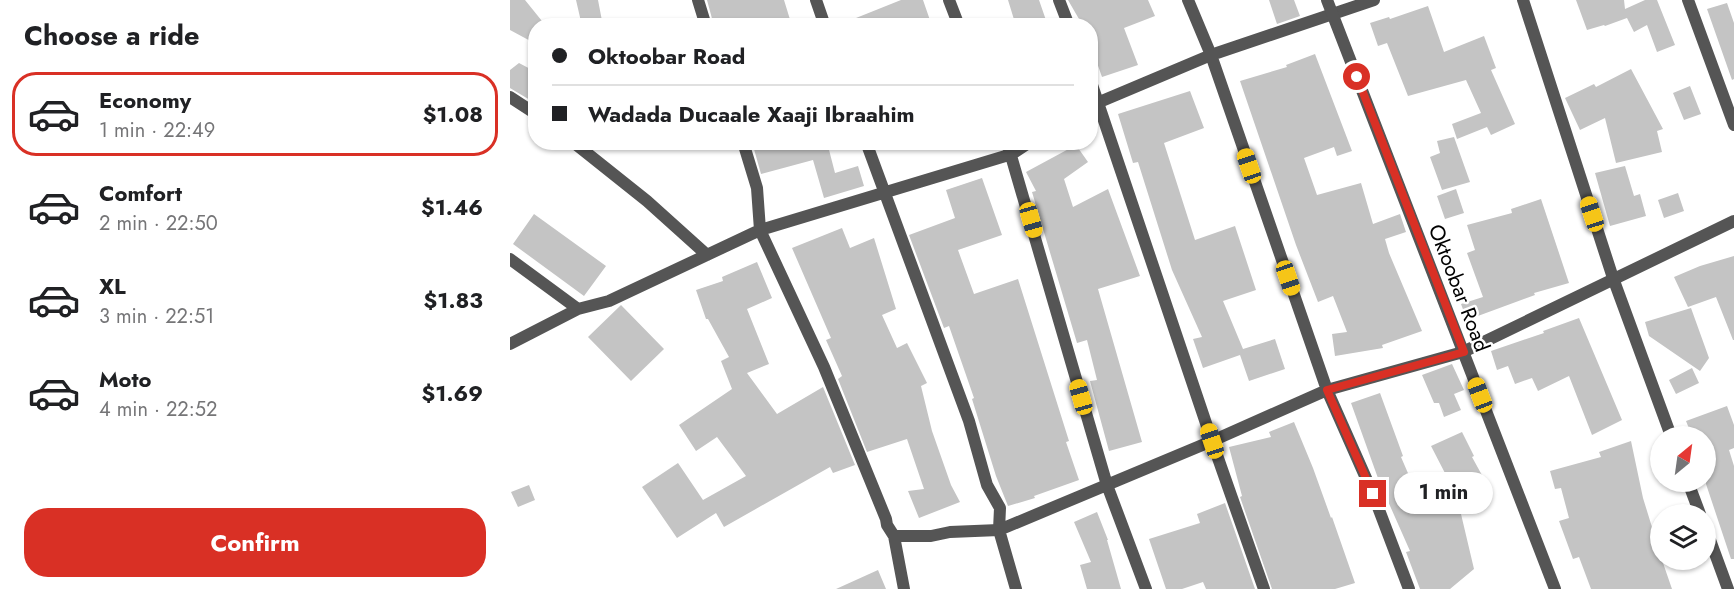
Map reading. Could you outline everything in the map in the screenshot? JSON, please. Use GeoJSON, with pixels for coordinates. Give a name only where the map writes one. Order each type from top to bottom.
{"type":"FeatureCollection","features":[{"type":"Feature","properties":{"kind":"street"},"geometry":{"type":"LineString","coordinates":[[698,0],[704,18]]}},
{"type":"Feature","properties":{"kind":"street"},"geometry":{"type":"LineString","coordinates":[[816,0],[822,18]]}},
{"type":"Feature","properties":{"kind":"street"},"geometry":{"type":"LineString","coordinates":[[949,0],[956,18]]}},
{"type":"Feature","properties":{"kind":"street"},"geometry":{"type":"LineString","coordinates":[[1059,0],[1066,18]]}},
{"type":"Feature","properties":{"kind":"street"},"geometry":{"type":"LineString","coordinates":[[1188,0],[1210,54],[1327,390],[1373,494],[1409,589]]}},
{"type":"Feature","properties":{"kind":"street","name":"Oktoobar Road"},"geometry":{"type":"LineString","coordinates":[[1327,0],[1555,589]]}},
{"type":"Feature","properties":{"kind":"street"},"geometry":{"type":"LineString","coordinates":[[1098,102],[1210,54],[1374,0]]}},
{"type":"Feature","properties":{"kind":"street"},"geometry":{"type":"LineString","coordinates":[[1523,0],[1613,278],[1667,426]]}},
{"type":"Feature","properties":{"kind":"street"},"geometry":{"type":"LineString","coordinates":[[1688,0],[1734,125]]}},
{"type":"Feature","properties":{"kind":"street"},"geometry":{"type":"LineString","coordinates":[[510,97],[528,109]]}},
{"type":"Feature","properties":{"kind":"street"},"geometry":{"type":"LineString","coordinates":[[1098,112],[1264,589]]}},
{"type":"Feature","properties":{"kind":"street"},"geometry":{"type":"LineString","coordinates":[[583,150],[647,201],[706,255]]}},
{"type":"Feature","properties":{"kind":"street"},"geometry":{"type":"LineString","coordinates":[[745,150],[757,188],[760,230],[829,377],[887,525],[894,536],[903,589]]}},
{"type":"Feature","properties":{"kind":"street"},"geometry":{"type":"LineString","coordinates":[[869,150],[969,421],[987,485],[1000,508],[999,530],[1016,589]]}},
{"type":"Feature","properties":{"kind":"street"},"geometry":{"type":"LineString","coordinates":[[510,344],[578,309],[609,301],[760,230],[884,193],[1004,150]]}},
{"type":"Feature","properties":{"kind":"street"},"geometry":{"type":"LineString","coordinates":[[1011,150],[1107,485],[1146,589]]}},
{"type":"Feature","properties":{"kind":"street"},"geometry":{"type":"LineString","coordinates":[[894,536],[931,536],[950,532],[999,530],[1327,390],[1464,352],[1734,221]]}},
{"type":"Feature","properties":{"kind":"street"},"geometry":{"type":"LineString","coordinates":[[510,259],[578,309]]}},
{"type":"Feature","properties":{"kind":"street"},"geometry":{"type":"LineString","coordinates":[[1716,556],[1728,589]]}},
{"type":"Feature","properties":{"kind":"building"},"geometry":{"type":"Polygon","coordinates":[[[510,0],[525,0],[540,18],[528,18],[528,40],[510,30],[510,0]]]}},
{"type":"Feature","properties":{"kind":"building"},"geometry":{"type":"Polygon","coordinates":[[[576,0],[598,0],[601,18],[580,18],[576,0]]]}},
{"type":"Feature","properties":{"kind":"building"},"geometry":{"type":"Polygon","coordinates":[[[707,0],[784,0],[790,18],[712,18],[707,0]]]}},
{"type":"Feature","properties":{"kind":"building"},"geometry":{"type":"Polygon","coordinates":[[[901,0],[923,0],[929,18],[856,18],[901,0]]]}},
{"type":"Feature","properties":{"kind":"building"},"geometry":{"type":"Polygon","coordinates":[[[1008,0],[1039,0],[1045,18],[1014,18],[1008,0]]]}},
{"type":"Feature","properties":{"kind":"building"},"geometry":{"type":"Polygon","coordinates":[[[1068,0],[1148,0],[1155,16],[1124,28],[1138,65],[1102,77],[1098,66],[1098,18],[1078,18],[1068,0]]]}},
{"type":"Feature","properties":{"kind":"building"},"geometry":{"type":"Polygon","coordinates":[[[1269,0],[1294,0],[1300,16],[1277,24],[1269,0]]]}},
{"type":"Feature","properties":{"kind":"building"},"geometry":{"type":"Polygon","coordinates":[[[1576,0],[1624,0],[1625,9],[1645,0],[1657,0],[1675,45],[1657,52],[1647,25],[1634,32],[1627,18],[1587,30],[1576,0]]]}},
{"type":"Feature","properties":{"kind":"building"},"geometry":{"type":"Polygon","coordinates":[[[1727,3],[1734,23],[1734,79],[1732,80],[1707,9],[1727,3]]]}},
{"type":"Feature","properties":{"kind":"building"},"geometry":{"type":"Polygon","coordinates":[[[1428,6],[1444,52],[1484,36],[1496,68],[1491,70],[1515,124],[1491,135],[1487,127],[1457,139],[1452,124],[1481,113],[1466,80],[1408,96],[1387,43],[1378,46],[1370,23],[1428,6]]]}},
{"type":"Feature","properties":{"kind":"building"},"geometry":{"type":"Polygon","coordinates":[[[1315,54],[1352,151],[1337,156],[1334,147],[1304,158],[1317,195],[1361,183],[1373,224],[1400,214],[1406,232],[1385,239],[1422,331],[1382,345],[1383,348],[1335,356],[1332,334],[1347,332],[1333,296],[1318,302],[1240,81],[1287,67],[1286,65],[1315,54]]]}},
{"type":"Feature","properties":{"kind":"building"},"geometry":{"type":"Polygon","coordinates":[[[519,63],[528,68],[528,99],[510,88],[510,70],[519,63]]]}},
{"type":"Feature","properties":{"kind":"building"},"geometry":{"type":"Polygon","coordinates":[[[1631,69],[1663,129],[1657,131],[1662,152],[1616,163],[1605,118],[1580,130],[1565,98],[1594,84],[1596,87],[1631,69]]]}},
{"type":"Feature","properties":{"kind":"building"},"geometry":{"type":"Polygon","coordinates":[[[1690,86],[1701,114],[1684,120],[1673,93],[1690,86]]]}},
{"type":"Feature","properties":{"kind":"building"},"geometry":{"type":"Polygon","coordinates":[[[1190,91],[1204,128],[1164,143],[1195,240],[1235,226],[1256,290],[1223,301],[1243,349],[1275,339],[1285,369],[1249,381],[1240,355],[1203,368],[1193,339],[1202,337],[1172,270],[1138,162],[1133,163],[1118,114],[1190,91]]]}},
{"type":"Feature","properties":{"kind":"building"},"geometry":{"type":"Polygon","coordinates":[[[1454,137],[1470,182],[1442,190],[1430,157],[1440,153],[1437,141],[1454,137]]]}},
{"type":"Feature","properties":{"kind":"building"},"geometry":{"type":"Polygon","coordinates":[[[754,150],[829,150],[835,173],[858,166],[864,186],[824,198],[813,160],[761,174],[754,150]]]}},
{"type":"Feature","properties":{"kind":"building"},"geometry":{"type":"Polygon","coordinates":[[[1067,150],[1080,150],[1088,162],[1064,179],[1073,207],[1108,189],[1140,276],[1098,289],[1142,442],[1109,451],[1090,381],[1097,380],[1087,340],[1077,343],[1032,192],[1036,191],[1026,172],[1067,150]]]}},
{"type":"Feature","properties":{"kind":"building"},"geometry":{"type":"Polygon","coordinates":[[[1625,166],[1634,196],[1640,194],[1646,216],[1610,226],[1595,173],[1625,166]]]}},
{"type":"Feature","properties":{"kind":"building"},"geometry":{"type":"Polygon","coordinates":[[[982,178],[1002,235],[958,250],[974,294],[1018,279],[1079,480],[1008,506],[996,476],[972,399],[974,398],[949,326],[944,328],[909,235],[955,218],[946,190],[982,178]]]}},
{"type":"Feature","properties":{"kind":"building"},"geometry":{"type":"Polygon","coordinates":[[[1456,189],[1464,213],[1445,219],[1437,196],[1456,189]]]}},
{"type":"Feature","properties":{"kind":"building"},"geometry":{"type":"Polygon","coordinates":[[[1678,193],[1684,211],[1664,218],[1658,200],[1678,193]]]}},
{"type":"Feature","properties":{"kind":"building"},"geometry":{"type":"Polygon","coordinates":[[[1541,199],[1569,283],[1534,293],[1535,295],[1467,320],[1461,304],[1483,297],[1467,253],[1475,250],[1467,225],[1512,213],[1511,209],[1541,199]]]}},
{"type":"Feature","properties":{"kind":"building"},"geometry":{"type":"Polygon","coordinates":[[[534,214],[606,266],[584,296],[513,244],[534,214]]]}},
{"type":"Feature","properties":{"kind":"building"},"geometry":{"type":"Polygon","coordinates":[[[842,228],[850,248],[874,238],[896,309],[882,315],[897,348],[907,343],[927,383],[921,386],[932,431],[951,485],[960,502],[919,518],[908,491],[924,489],[907,439],[867,452],[838,379],[842,376],[826,340],[831,338],[792,248],[842,228]]]}},
{"type":"Feature","properties":{"kind":"building"},"geometry":{"type":"Polygon","coordinates":[[[1734,256],[1733,340],[1716,297],[1688,307],[1674,277],[1734,256]]]}},
{"type":"Feature","properties":{"kind":"building"},"geometry":{"type":"Polygon","coordinates":[[[757,262],[772,298],[747,309],[769,364],[747,373],[777,414],[823,387],[855,465],[833,473],[830,467],[724,527],[716,513],[677,538],[642,487],[678,463],[703,500],[746,476],[717,437],[696,451],[679,425],[732,389],[721,361],[729,357],[706,319],[696,290],[723,281],[722,277],[757,262]]]}},
{"type":"Feature","properties":{"kind":"building"},"geometry":{"type":"Polygon","coordinates":[[[621,305],[664,349],[631,381],[588,337],[621,305]]]}},
{"type":"Feature","properties":{"kind":"building"},"geometry":{"type":"Polygon","coordinates":[[[1691,308],[1709,358],[1700,371],[1649,336],[1645,322],[1691,308]]]}},
{"type":"Feature","properties":{"kind":"building"},"geometry":{"type":"Polygon","coordinates":[[[1579,318],[1622,420],[1592,435],[1569,376],[1538,391],[1532,378],[1515,384],[1508,366],[1497,370],[1491,351],[1579,318]]]}},
{"type":"Feature","properties":{"kind":"building"},"geometry":{"type":"Polygon","coordinates":[[[1452,364],[1464,390],[1454,394],[1461,410],[1444,417],[1439,403],[1434,403],[1422,375],[1452,364]]]}},
{"type":"Feature","properties":{"kind":"building"},"geometry":{"type":"Polygon","coordinates":[[[1692,368],[1699,383],[1676,394],[1669,380],[1692,368]]]}},
{"type":"Feature","properties":{"kind":"building"},"geometry":{"type":"Polygon","coordinates":[[[1380,393],[1403,456],[1401,457],[1417,494],[1447,477],[1431,446],[1462,432],[1483,477],[1461,490],[1470,510],[1461,514],[1474,569],[1450,589],[1420,589],[1406,552],[1410,551],[1379,481],[1351,403],[1380,393]]]}},
{"type":"Feature","properties":{"kind":"building"},"geometry":{"type":"Polygon","coordinates":[[[1727,406],[1734,425],[1734,448],[1729,450],[1734,466],[1734,559],[1731,559],[1716,514],[1716,504],[1713,504],[1709,492],[1716,492],[1716,426],[1688,426],[1686,421],[1727,406]]]}},
{"type":"Feature","properties":{"kind":"building"},"geometry":{"type":"Polygon","coordinates":[[[1294,422],[1332,517],[1355,583],[1335,589],[1272,589],[1240,497],[1242,496],[1229,447],[1271,437],[1269,432],[1294,422]]]}},
{"type":"Feature","properties":{"kind":"building"},"geometry":{"type":"Polygon","coordinates":[[[1631,441],[1650,521],[1650,570],[1665,570],[1672,589],[1591,589],[1579,557],[1573,559],[1559,521],[1569,518],[1561,488],[1555,489],[1550,471],[1601,457],[1599,452],[1631,441]]]}},
{"type":"Feature","properties":{"kind":"building"},"geometry":{"type":"Polygon","coordinates":[[[529,485],[535,500],[518,507],[511,492],[529,485]]]}},
{"type":"Feature","properties":{"kind":"building"},"geometry":{"type":"Polygon","coordinates":[[[1225,503],[1255,589],[1206,589],[1203,582],[1182,589],[1166,589],[1149,539],[1200,523],[1197,514],[1225,503]]]}},
{"type":"Feature","properties":{"kind":"building"},"geometry":{"type":"Polygon","coordinates":[[[1097,512],[1108,540],[1121,589],[1087,589],[1080,565],[1091,562],[1074,522],[1097,512]]]}},
{"type":"Feature","properties":{"kind":"building"},"geometry":{"type":"Polygon","coordinates":[[[878,570],[886,589],[836,589],[878,570]]]}},
{"type":"Feature","properties":{"kind":"route"},"geometry":{"type":"LineString","coordinates":[[1357,77],[1464,352],[1327,390],[1373,494]]}}]}
